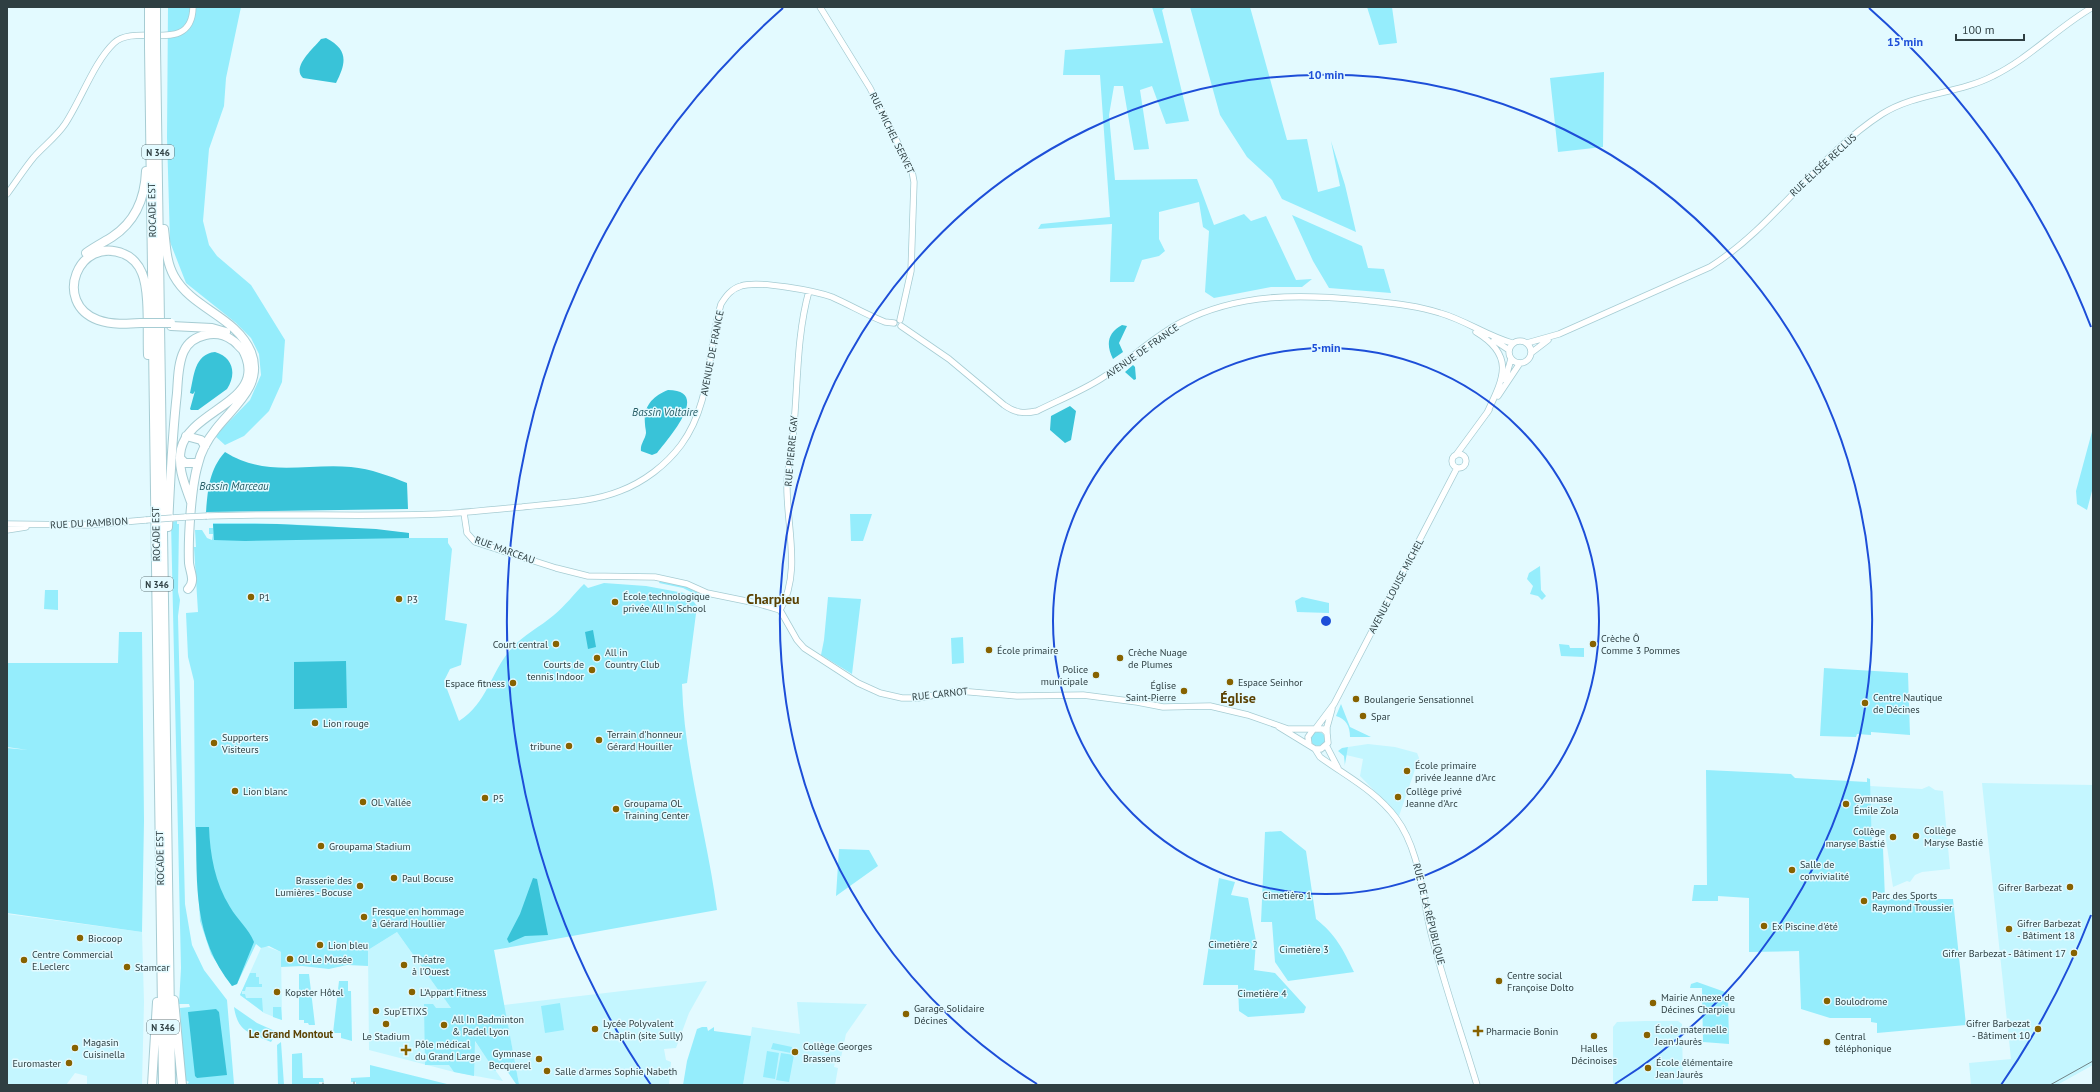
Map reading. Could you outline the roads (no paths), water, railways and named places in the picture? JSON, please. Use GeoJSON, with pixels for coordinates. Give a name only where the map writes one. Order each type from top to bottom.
{"type":"FeatureCollection","features":[{"type":"Feature","properties":{"kind":"highway","name":"ROCADE EST"},"geometry":{"type":"LineString","coordinates":[[149,7],[153,22]]}},
{"type":"Feature","properties":{"kind":"highway","name":"ROCADE EST"},"geometry":{"type":"LineString","coordinates":[[156,7],[153,22],[151,147],[163,1085]]}},
{"type":"Feature","properties":{"kind":"highway","name":"ROCADE EST"},"geometry":{"type":"LineString","coordinates":[[153,47],[159,203],[170,1085]]}},
{"type":"Feature","properties":{"kind":"highway"},"geometry":{"type":"LineString","coordinates":[[151,147],[147,154],[145,187],[139,206],[123,228],[81,258],[74,267],[69,288],[75,306],[82,315],[89,320],[108,326],[171,325],[194,326],[219,330],[236,339],[243,350],[247,370],[246,379],[238,395],[230,402],[204,418],[186,436],[181,448],[181,472],[192,507]]}},
{"type":"Feature","properties":{"kind":"highway"},"geometry":{"type":"LineString","coordinates":[[159,203],[162,210],[168,259],[174,276],[190,295],[235,329],[251,352],[254,365],[254,376],[250,389],[216,429],[205,446],[198,464],[192,507],[189,557],[193,581],[188,589]]}},
{"type":"Feature","properties":{"kind":"highway"},"geometry":{"type":"LineString","coordinates":[[141,325],[104,322],[84,312],[76,299],[74,285],[78,268],[87,259],[100,252],[116,251],[128,255],[134,260],[143,274],[145,283],[150,392],[154,398]]}},
{"type":"Feature","properties":{"kind":"highway"},"geometry":{"type":"LineString","coordinates":[[171,325],[204,323],[220,326],[235,333],[245,342]]}},
{"type":"Feature","properties":{"kind":"highway"},"geometry":{"type":"LineString","coordinates":[[164,561],[167,556],[171,459],[181,360],[185,349],[197,338],[208,334],[222,335],[232,340],[243,350]]}},
{"type":"Feature","properties":{"kind":"highway"},"geometry":{"type":"LineString","coordinates":[[186,436],[201,440],[205,446]]}},
{"type":"Feature","properties":{"kind":"highway"},"geometry":{"type":"LineString","coordinates":[[180,458],[185,463],[198,464]]}},
{"type":"Feature","properties":{"kind":"highway"},"geometry":{"type":"LineString","coordinates":[[152,1085],[158,975],[162,968]]}},
{"type":"Feature","properties":{"kind":"highway"},"geometry":{"type":"LineString","coordinates":[[169,981],[174,988],[182,1085]]}},
{"type":"Feature","properties":{"kind":"street"},"geometry":{"type":"LineString","coordinates":[[7,194],[26,167],[64,125],[102,59],[115,42],[122,38],[135,36],[173,35],[186,28],[192,14],[193,7]]}},
{"type":"Feature","properties":{"kind":"street","name":"RUE MICHEL SERVET"},"geometry":{"type":"LineString","coordinates":[[820,7],[870,88],[912,171],[914,182],[912,262],[900,323]]}},
{"type":"Feature","properties":{"kind":"street","name":"RUE ÉLISÉE RECLUS"},"geometry":{"type":"LineString","coordinates":[[1527,343],[1559,334],[1710,268],[1726,258],[1750,237],[1831,155],[1882,114],[1903,103],[1976,83],[1992,77],[2031,52],[2093,7]]}},
{"type":"Feature","properties":{"kind":"street","name":"AVENUE DE FRANCE"},"geometry":{"type":"LineString","coordinates":[[464,513],[596,498],[622,491],[641,481],[670,457],[681,445],[696,420],[705,392],[717,317],[721,304],[729,293],[741,286],[752,284],[809,291],[833,298],[874,318],[894,323],[896,320],[949,359],[1004,405],[1011,410],[1026,413],[1037,411],[1103,378],[1148,344],[1180,323],[1229,304],[1251,299],[1293,296],[1378,302],[1427,309],[1442,313],[1482,332],[1512,343]]}},
{"type":"Feature","properties":{"kind":"street","name":"RUE PIERRE GAY"},"geometry":{"type":"LineString","coordinates":[[780,610],[789,583],[791,561],[787,483],[793,436],[803,320],[809,291]]}},
{"type":"Feature","properties":{"kind":"street"},"geometry":{"type":"LineString","coordinates":[[1427,309],[1442,314],[1478,334],[1499,351],[1503,364],[1503,372],[1487,413]]}},
{"type":"Feature","properties":{"kind":"street","name":"AVENUE DE FRANCE"},"geometry":{"type":"LineString","coordinates":[[1482,332],[1509,350]]}},
{"type":"Feature","properties":{"kind":"street","name":"RUE ÉLISÉE RECLUS"},"geometry":{"type":"LineString","coordinates":[[1531,352],[1559,334]]}},
{"type":"Feature","properties":{"kind":"street"},"geometry":{"type":"LineString","coordinates":[[1468,441],[1464,465],[1457,468],[1452,463],[1452,459],[1468,441],[1493,404],[1520,363],[1526,361],[1531,352],[1527,343],[1522,340],[1512,343],[1509,350],[1511,359],[1504,382],[1493,404]]}},
{"type":"Feature","properties":{"kind":"street"},"geometry":{"type":"LineString","coordinates":[[1511,359],[1520,363]]}},
{"type":"Feature","properties":{"kind":"street"},"geometry":{"type":"LineString","coordinates":[[1456,455],[1464,458]]}},
{"type":"Feature","properties":{"kind":"street","name":"AVENUE LOUISE MICHEL"},"geometry":{"type":"LineString","coordinates":[[1327,734],[1327,727],[1334,704],[1457,468]]}},
{"type":"Feature","properties":{"kind":"street","name":"RUE DU RAMBION"},"geometry":{"type":"LineString","coordinates":[[7,524],[88,525],[186,517],[257,514],[415,515],[464,513]]}},
{"type":"Feature","properties":{"kind":"street","name":"RUE MARCEAU"},"geometry":{"type":"LineString","coordinates":[[464,513],[467,533],[475,542],[548,566],[596,577],[655,577],[687,584],[704,592],[756,603],[780,610]]}},
{"type":"Feature","properties":{"kind":"street","name":"RUE DU RAMBION"},"geometry":{"type":"LineString","coordinates":[[7,530],[32,525]]}},
{"type":"Feature","properties":{"kind":"street","name":"RUE CARNOT"},"geometry":{"type":"LineString","coordinates":[[780,610],[797,640],[804,648],[858,683],[880,693],[902,698],[918,698],[963,690],[1017,696],[1073,695],[1180,708]]}},
{"type":"Feature","properties":{"kind":"street","name":"AVENUE LOUISE MICHEL"},"geometry":{"type":"LineString","coordinates":[[1314,729],[1334,704]]}},
{"type":"Feature","properties":{"kind":"street","name":"RUE DE LA RÉPUBLIQUE"},"geometry":{"type":"LineString","coordinates":[[1180,708],[1202,705],[1213,706],[1248,715],[1279,727],[1312,747],[1317,755],[1378,798],[1396,817],[1414,854],[1432,934],[1477,1085]]}},
{"type":"Feature","properties":{"kind":"street","name":"RUE DE LA RÉPUBLIQUE"},"geometry":{"type":"LineString","coordinates":[[1279,727],[1314,729]]}},
{"type":"Feature","properties":{"kind":"street"},"geometry":{"type":"LineString","coordinates":[[1314,729],[1323,729],[1327,734],[1329,739],[1326,745],[1321,749],[1312,747],[1308,737],[1314,729]]}},
{"type":"Feature","properties":{"kind":"street","name":"RUE DE LA RÉPUBLIQUE"},"geometry":{"type":"LineString","coordinates":[[1326,745],[1330,750],[1333,761],[1339,770]]}},
{"type":"Feature","properties":{"kind":"water"},"geometry":{"type":"Polygon","coordinates":[[[326,38],[339,47],[342,52],[342,69],[336,83],[303,78],[300,74],[302,63],[309,52],[321,39],[326,38]]]}},
{"type":"Feature","properties":{"kind":"water"},"geometry":{"type":"Polygon","coordinates":[[[1122,325],[1127,326],[1119,343],[1123,352],[1113,359],[1109,349],[1109,340],[1113,332],[1122,325]]]}},
{"type":"Feature","properties":{"kind":"water"},"geometry":{"type":"Polygon","coordinates":[[[215,352],[226,358],[232,367],[232,378],[230,383],[227,389],[198,410],[191,410],[195,391],[193,394],[190,393],[196,367],[203,357],[215,352]]]}},
{"type":"Feature","properties":{"kind":"water"},"geometry":{"type":"Polygon","coordinates":[[[1133,365],[1135,367],[1136,379],[1134,380],[1125,372],[1133,365]]]}},
{"type":"Feature","properties":{"kind":"water","name":"Bassin Voltaire"},"geometry":{"type":"Polygon","coordinates":[[[668,390],[681,392],[686,398],[687,406],[677,427],[670,437],[657,453],[652,455],[641,451],[641,446],[646,433],[645,418],[647,407],[658,395],[668,390]]]}},
{"type":"Feature","properties":{"kind":"water"},"geometry":{"type":"Polygon","coordinates":[[[1070,406],[1076,411],[1071,440],[1065,443],[1050,430],[1051,416],[1070,406]]]}},
{"type":"Feature","properties":{"kind":"water","name":"Bassin Marceau"},"geometry":{"type":"Polygon","coordinates":[[[225,452],[240,460],[256,465],[286,468],[334,466],[351,467],[380,473],[407,483],[408,509],[206,512],[212,473],[225,452]]]}},
{"type":"Feature","properties":{"kind":"water"},"geometry":{"type":"Polygon","coordinates":[[[213,524],[277,524],[376,529],[409,533],[409,538],[245,541],[214,540],[213,524]]]}},
{"type":"Feature","properties":{"kind":"water"},"geometry":{"type":"Polygon","coordinates":[[[593,630],[596,647],[588,649],[585,632],[593,630]]]}},
{"type":"Feature","properties":{"kind":"water"},"geometry":{"type":"Polygon","coordinates":[[[346,661],[347,708],[294,709],[294,662],[346,661]]]}},
{"type":"Feature","properties":{"kind":"water"},"geometry":{"type":"Polygon","coordinates":[[[196,827],[209,827],[212,858],[217,879],[230,907],[254,942],[237,984],[232,986],[219,968],[210,949],[204,930],[198,890],[196,827]]]}},
{"type":"Feature","properties":{"kind":"water"},"geometry":{"type":"Polygon","coordinates":[[[533,878],[537,879],[548,935],[525,936],[509,943],[507,939],[520,914],[533,878]]]}},
{"type":"Feature","properties":{"kind":"water"},"geometry":{"type":"Polygon","coordinates":[[[216,1009],[219,1012],[227,1075],[197,1078],[195,1076],[188,1012],[216,1009]]]}},
{"type":"Feature","properties":{"kind":"tram line"},"geometry":{"type":"LineString","coordinates":[[2050,1085],[2093,1061]]}},
{"type":"Feature","properties":{"kind":"place","name":"P1"},"geometry":{"type":"Point","coordinates":[251,597]}},
{"type":"Feature","properties":{"kind":"place","name":"P3"},"geometry":{"type":"Point","coordinates":[399,599]}},
{"type":"Feature","properties":{"kind":"place","name":"École technologique privée All In School"},"geometry":{"type":"Point","coordinates":[615,602]}},
{"type":"Feature","properties":{"kind":"place","name":"Court central"},"geometry":{"type":"Point","coordinates":[556,644]}},
{"type":"Feature","properties":{"kind":"place","name":"Crèche Ô Comme 3 Pommes"},"geometry":{"type":"Point","coordinates":[1593,644]}},
{"type":"Feature","properties":{"kind":"place","name":"École primaire"},"geometry":{"type":"Point","coordinates":[989,650]}},
{"type":"Feature","properties":{"kind":"place","name":"All in Country Club"},"geometry":{"type":"Point","coordinates":[597,658]}},
{"type":"Feature","properties":{"kind":"place","name":"Crèche Nuage de Plumes"},"geometry":{"type":"Point","coordinates":[1120,658]}},
{"type":"Feature","properties":{"kind":"place","name":"Courts de tennis Indoor"},"geometry":{"type":"Point","coordinates":[592,670]}},
{"type":"Feature","properties":{"kind":"place","name":"Police municipale"},"geometry":{"type":"Point","coordinates":[1096,675]}},
{"type":"Feature","properties":{"kind":"place","name":"Espace Seinhor"},"geometry":{"type":"Point","coordinates":[1230,682]}},
{"type":"Feature","properties":{"kind":"place","name":"Espace fitness"},"geometry":{"type":"Point","coordinates":[513,683]}},
{"type":"Feature","properties":{"kind":"place","name":"Église Saint-Pierre"},"geometry":{"type":"Point","coordinates":[1184,691]}},
{"type":"Feature","properties":{"kind":"place","name":"Boulangerie Sensationnel"},"geometry":{"type":"Point","coordinates":[1356,699]}},
{"type":"Feature","properties":{"kind":"place","name":"Centre Nautique de Décines"},"geometry":{"type":"Point","coordinates":[1865,703]}},
{"type":"Feature","properties":{"kind":"place","name":"Spar"},"geometry":{"type":"Point","coordinates":[1363,716]}},
{"type":"Feature","properties":{"kind":"place","name":"Lion rouge"},"geometry":{"type":"Point","coordinates":[315,723]}},
{"type":"Feature","properties":{"kind":"place","name":"Terrain d'honneur Gérard Houiller"},"geometry":{"type":"Point","coordinates":[599,740]}},
{"type":"Feature","properties":{"kind":"place","name":"Supporters Visiteurs"},"geometry":{"type":"Point","coordinates":[214,743]}},
{"type":"Feature","properties":{"kind":"place","name":"tribune"},"geometry":{"type":"Point","coordinates":[569,746]}},
{"type":"Feature","properties":{"kind":"place","name":"École primaire privée Jeanne d'Arc"},"geometry":{"type":"Point","coordinates":[1407,771]}},
{"type":"Feature","properties":{"kind":"place","name":"Lion blanc"},"geometry":{"type":"Point","coordinates":[235,791]}},
{"type":"Feature","properties":{"kind":"place","name":"Collège privé Jeanne d'Arc"},"geometry":{"type":"Point","coordinates":[1398,797]}},
{"type":"Feature","properties":{"kind":"place","name":"P5"},"geometry":{"type":"Point","coordinates":[485,798]}},
{"type":"Feature","properties":{"kind":"place","name":"OL Vallée"},"geometry":{"type":"Point","coordinates":[363,802]}},
{"type":"Feature","properties":{"kind":"place","name":"Gymnase Émile Zola"},"geometry":{"type":"Point","coordinates":[1846,804]}},
{"type":"Feature","properties":{"kind":"place","name":"Groupama OL Training Center"},"geometry":{"type":"Point","coordinates":[616,809]}},
{"type":"Feature","properties":{"kind":"place","name":"Collège Maryse Bastié"},"geometry":{"type":"Point","coordinates":[1916,836]}},
{"type":"Feature","properties":{"kind":"place","name":"Collège maryse Bastié"},"geometry":{"type":"Point","coordinates":[1893,837]}},
{"type":"Feature","properties":{"kind":"place","name":"Groupama Stadium"},"geometry":{"type":"Point","coordinates":[321,846]}},
{"type":"Feature","properties":{"kind":"place","name":"Salle de convivialité"},"geometry":{"type":"Point","coordinates":[1792,870]}},
{"type":"Feature","properties":{"kind":"place","name":"Paul Bocuse"},"geometry":{"type":"Point","coordinates":[394,878]}},
{"type":"Feature","properties":{"kind":"place","name":"Brasserie des Lumières - Bocuse"},"geometry":{"type":"Point","coordinates":[360,886]}},
{"type":"Feature","properties":{"kind":"place","name":"Gifrer Barbezat"},"geometry":{"type":"Point","coordinates":[2070,887]}},
{"type":"Feature","properties":{"kind":"place","name":"Parc des Sports Raymond Troussier"},"geometry":{"type":"Point","coordinates":[1864,901]}},
{"type":"Feature","properties":{"kind":"place","name":"Fresque en hommage à Gérard Houllier"},"geometry":{"type":"Point","coordinates":[364,917]}},
{"type":"Feature","properties":{"kind":"place","name":"Ex Piscine d'été"},"geometry":{"type":"Point","coordinates":[1764,926]}},
{"type":"Feature","properties":{"kind":"place","name":"Gifrer Barbezat - Bâtiment 18"},"geometry":{"type":"Point","coordinates":[2009,929]}},
{"type":"Feature","properties":{"kind":"place","name":"Biocoop"},"geometry":{"type":"Point","coordinates":[80,938]}},
{"type":"Feature","properties":{"kind":"place","name":"Lion bleu"},"geometry":{"type":"Point","coordinates":[320,945]}},
{"type":"Feature","properties":{"kind":"place","name":"Gifrer Barbezat - Bâtiment 17"},"geometry":{"type":"Point","coordinates":[2074,953]}},
{"type":"Feature","properties":{"kind":"place","name":"OL Le Musée"},"geometry":{"type":"Point","coordinates":[290,959]}},
{"type":"Feature","properties":{"kind":"place","name":"Centre Commercial E.Leclerc"},"geometry":{"type":"Point","coordinates":[24,960]}},
{"type":"Feature","properties":{"kind":"place","name":"Théatre à l'Ouest"},"geometry":{"type":"Point","coordinates":[404,965]}},
{"type":"Feature","properties":{"kind":"place","name":"Stamcar"},"geometry":{"type":"Point","coordinates":[127,967]}},
{"type":"Feature","properties":{"kind":"place","name":"Centre social Françoise Dolto"},"geometry":{"type":"Point","coordinates":[1499,981]}},
{"type":"Feature","properties":{"kind":"place","name":"Kopster Hôtel"},"geometry":{"type":"Point","coordinates":[277,992]}},
{"type":"Feature","properties":{"kind":"place","name":"L'Appart Fitness"},"geometry":{"type":"Point","coordinates":[412,992]}},
{"type":"Feature","properties":{"kind":"place","name":"Boulodrome"},"geometry":{"type":"Point","coordinates":[1827,1001]}},
{"type":"Feature","properties":{"kind":"place","name":"Mairie Annexe de Décines Charpieu"},"geometry":{"type":"Point","coordinates":[1653,1003]}},
{"type":"Feature","properties":{"kind":"place","name":"Sup'ETIXS"},"geometry":{"type":"Point","coordinates":[376,1011]}},
{"type":"Feature","properties":{"kind":"place","name":"Garage Solidaire Décines"},"geometry":{"type":"Point","coordinates":[906,1014]}},
{"type":"Feature","properties":{"kind":"place","name":"Le Stadium"},"geometry":{"type":"Point","coordinates":[386,1024]}},
{"type":"Feature","properties":{"kind":"place","name":"All In Badminton & Padel Lyon"},"geometry":{"type":"Point","coordinates":[444,1025]}},
{"type":"Feature","properties":{"kind":"place","name":"Lycée Polyvalent Chaplin (site Sully)"},"geometry":{"type":"Point","coordinates":[595,1029]}},
{"type":"Feature","properties":{"kind":"place","name":"Gifrer Barbezat - Bâtiment 10"},"geometry":{"type":"Point","coordinates":[2038,1029]}},
{"type":"Feature","properties":{"kind":"place","name":"Pharmacie Bonin"},"geometry":{"type":"Point","coordinates":[1478,1031]}},
{"type":"Feature","properties":{"kind":"place","name":"École maternelle Jean Jaurès"},"geometry":{"type":"Point","coordinates":[1647,1035]}},
{"type":"Feature","properties":{"kind":"place","name":"Halles Décinoises"},"geometry":{"type":"Point","coordinates":[1594,1036]}},
{"type":"Feature","properties":{"kind":"place","name":"Central téléphonique"},"geometry":{"type":"Point","coordinates":[1827,1042]}},
{"type":"Feature","properties":{"kind":"place","name":"Magasin Cuisinella"},"geometry":{"type":"Point","coordinates":[75,1048]}},
{"type":"Feature","properties":{"kind":"place","name":"Pôle médical du Grand Large"},"geometry":{"type":"Point","coordinates":[406,1050]}},
{"type":"Feature","properties":{"kind":"place","name":"Collège Georges Brassens"},"geometry":{"type":"Point","coordinates":[795,1052]}},
{"type":"Feature","properties":{"kind":"place","name":"Gymnase Becquerel"},"geometry":{"type":"Point","coordinates":[539,1059]}},
{"type":"Feature","properties":{"kind":"place","name":"Euromaster"},"geometry":{"type":"Point","coordinates":[69,1063]}},
{"type":"Feature","properties":{"kind":"place","name":"École élémentaire Jean Jaurès"},"geometry":{"type":"Point","coordinates":[1648,1068]}},
{"type":"Feature","properties":{"kind":"place","name":"Salle d'armes Sophie Nabeth"},"geometry":{"type":"Point","coordinates":[547,1071]}},
{"type":"Feature","properties":{"kind":"district","name":"Charpieu"},"geometry":{"type":"Point","coordinates":[773,599]}},
{"type":"Feature","properties":{"kind":"district","name":"Église"},"geometry":{"type":"Point","coordinates":[1238,698]}},
{"type":"Feature","properties":{"kind":"district","name":"Le Grand Montout"},"geometry":{"type":"Point","coordinates":[291,1034]}},
{"type":"Feature","properties":{"kind":"park label","name":"Cimetière 1"},"geometry":{"type":"Point","coordinates":[1287,895]}},
{"type":"Feature","properties":{"kind":"park label","name":"Cimetière 2"},"geometry":{"type":"Point","coordinates":[1233,944]}},
{"type":"Feature","properties":{"kind":"park label","name":"Cimetière 3"},"geometry":{"type":"Point","coordinates":[1304,949]}},
{"type":"Feature","properties":{"kind":"park label","name":"Cimetière 4"},"geometry":{"type":"Point","coordinates":[1262,993]}}]}
